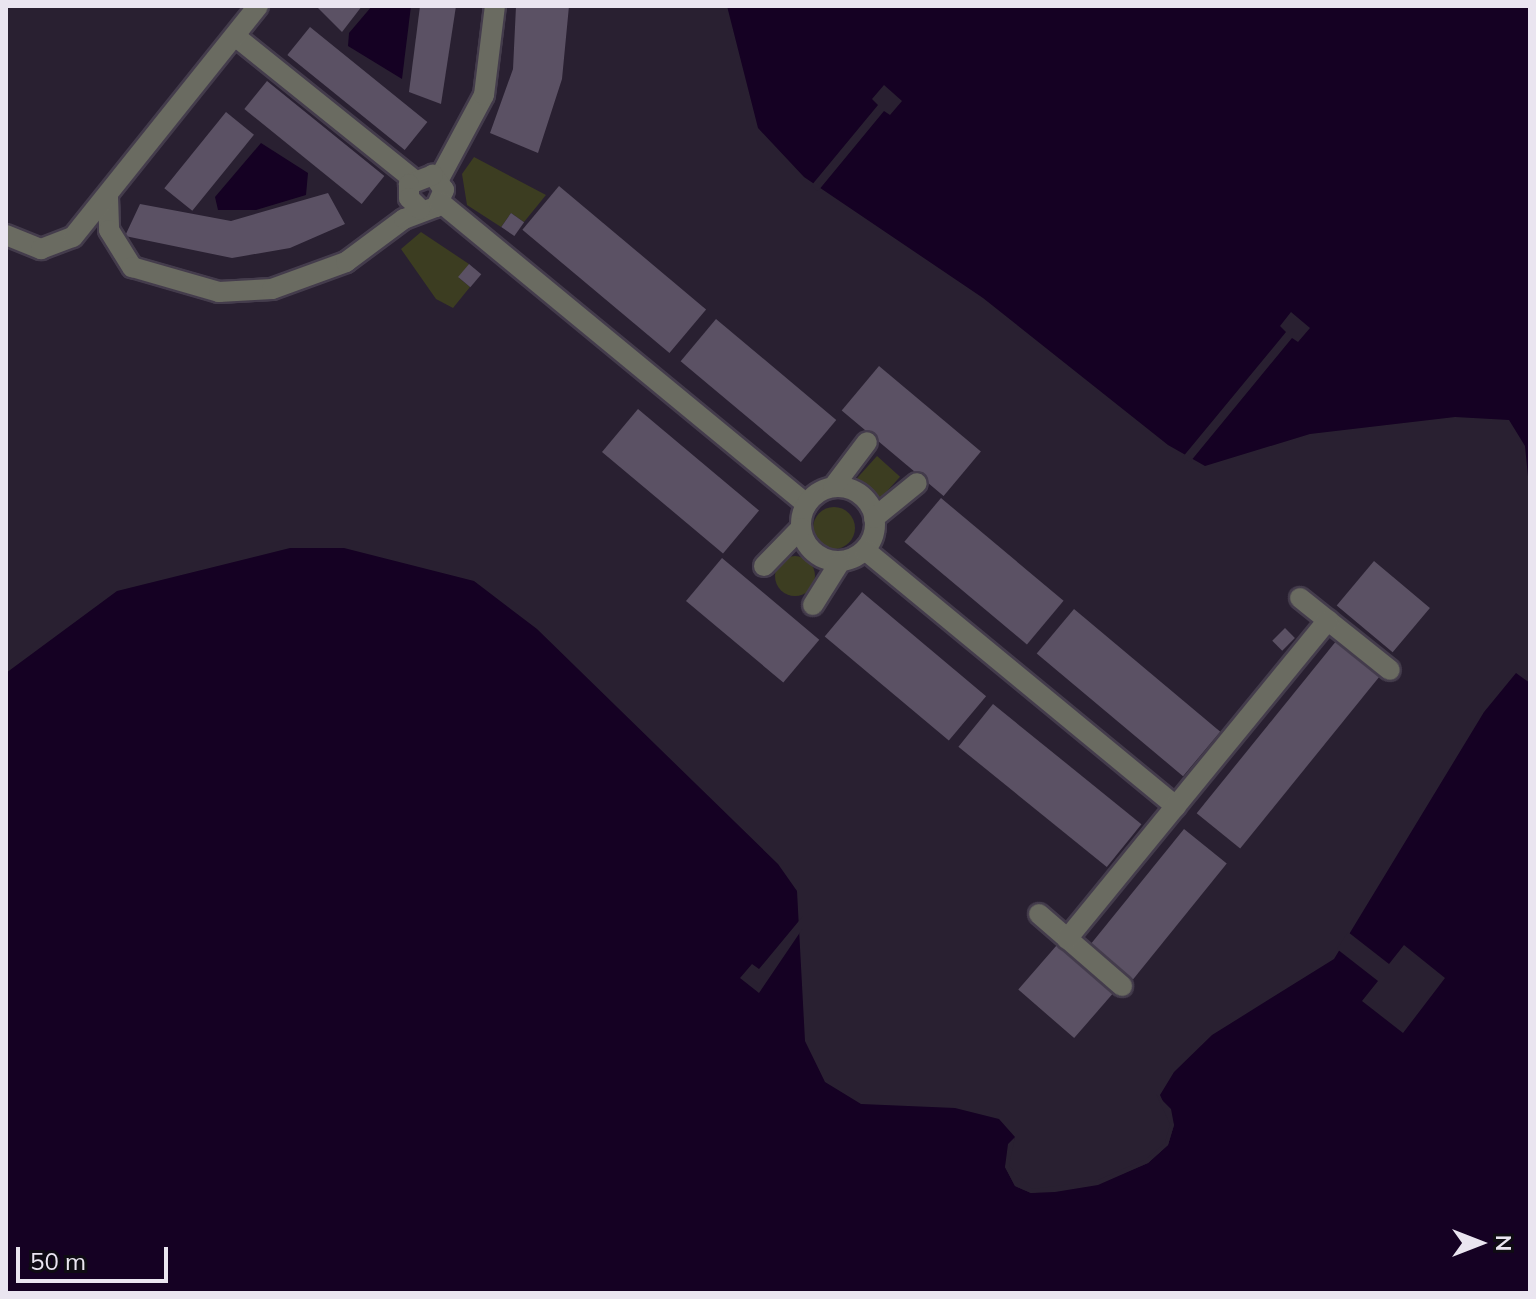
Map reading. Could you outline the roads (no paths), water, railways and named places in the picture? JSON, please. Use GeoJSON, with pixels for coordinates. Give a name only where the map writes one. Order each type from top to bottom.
{"type":"FeatureCollection","features":[{"type":"Feature","properties":{"kind":"street"},"geometry":{"type":"LineString","coordinates":[[6,235],[29,248],[64,243],[108,197],[258,6]]}},
{"type":"Feature","properties":{"kind":"street"},"geometry":{"type":"LineString","coordinates":[[495,6],[484,95],[439,179],[440,202],[807,504]]}},
{"type":"Feature","properties":{"kind":"street"},"geometry":{"type":"LineString","coordinates":[[235,36],[413,179],[439,179]]}},
{"type":"Feature","properties":{"kind":"street"},"geometry":{"type":"LineString","coordinates":[[413,179],[409,198],[420,209]]}},
{"type":"Feature","properties":{"kind":"street"},"geometry":{"type":"LineString","coordinates":[[108,197],[109,230],[132,267],[219,292],[272,289],[322,274],[420,209],[440,202]]}},
{"type":"Feature","properties":{"kind":"street"},"geometry":{"type":"LineString","coordinates":[[764,566],[801,528],[807,504],[833,487],[867,442]]}},
{"type":"Feature","properties":{"kind":"street"},"geometry":{"type":"LineString","coordinates":[[813,605],[840,562],[865,550],[874,518],[917,483]]}},
{"type":"Feature","properties":{"kind":"street"},"geometry":{"type":"LineString","coordinates":[[833,487],[861,495],[874,518]]}},
{"type":"Feature","properties":{"kind":"street"},"geometry":{"type":"LineString","coordinates":[[801,528],[815,554],[840,562]]}},
{"type":"Feature","properties":{"kind":"street"},"geometry":{"type":"LineString","coordinates":[[865,550],[1176,806]]}},
{"type":"Feature","properties":{"kind":"street"},"geometry":{"type":"LineString","coordinates":[[1300,598],[1390,670]]}},
{"type":"Feature","properties":{"kind":"street"},"geometry":{"type":"LineString","coordinates":[[1067,939],[1328,620]]}},
{"type":"Feature","properties":{"kind":"street"},"geometry":{"type":"LineString","coordinates":[[1039,914],[1122,986]]}}]}
